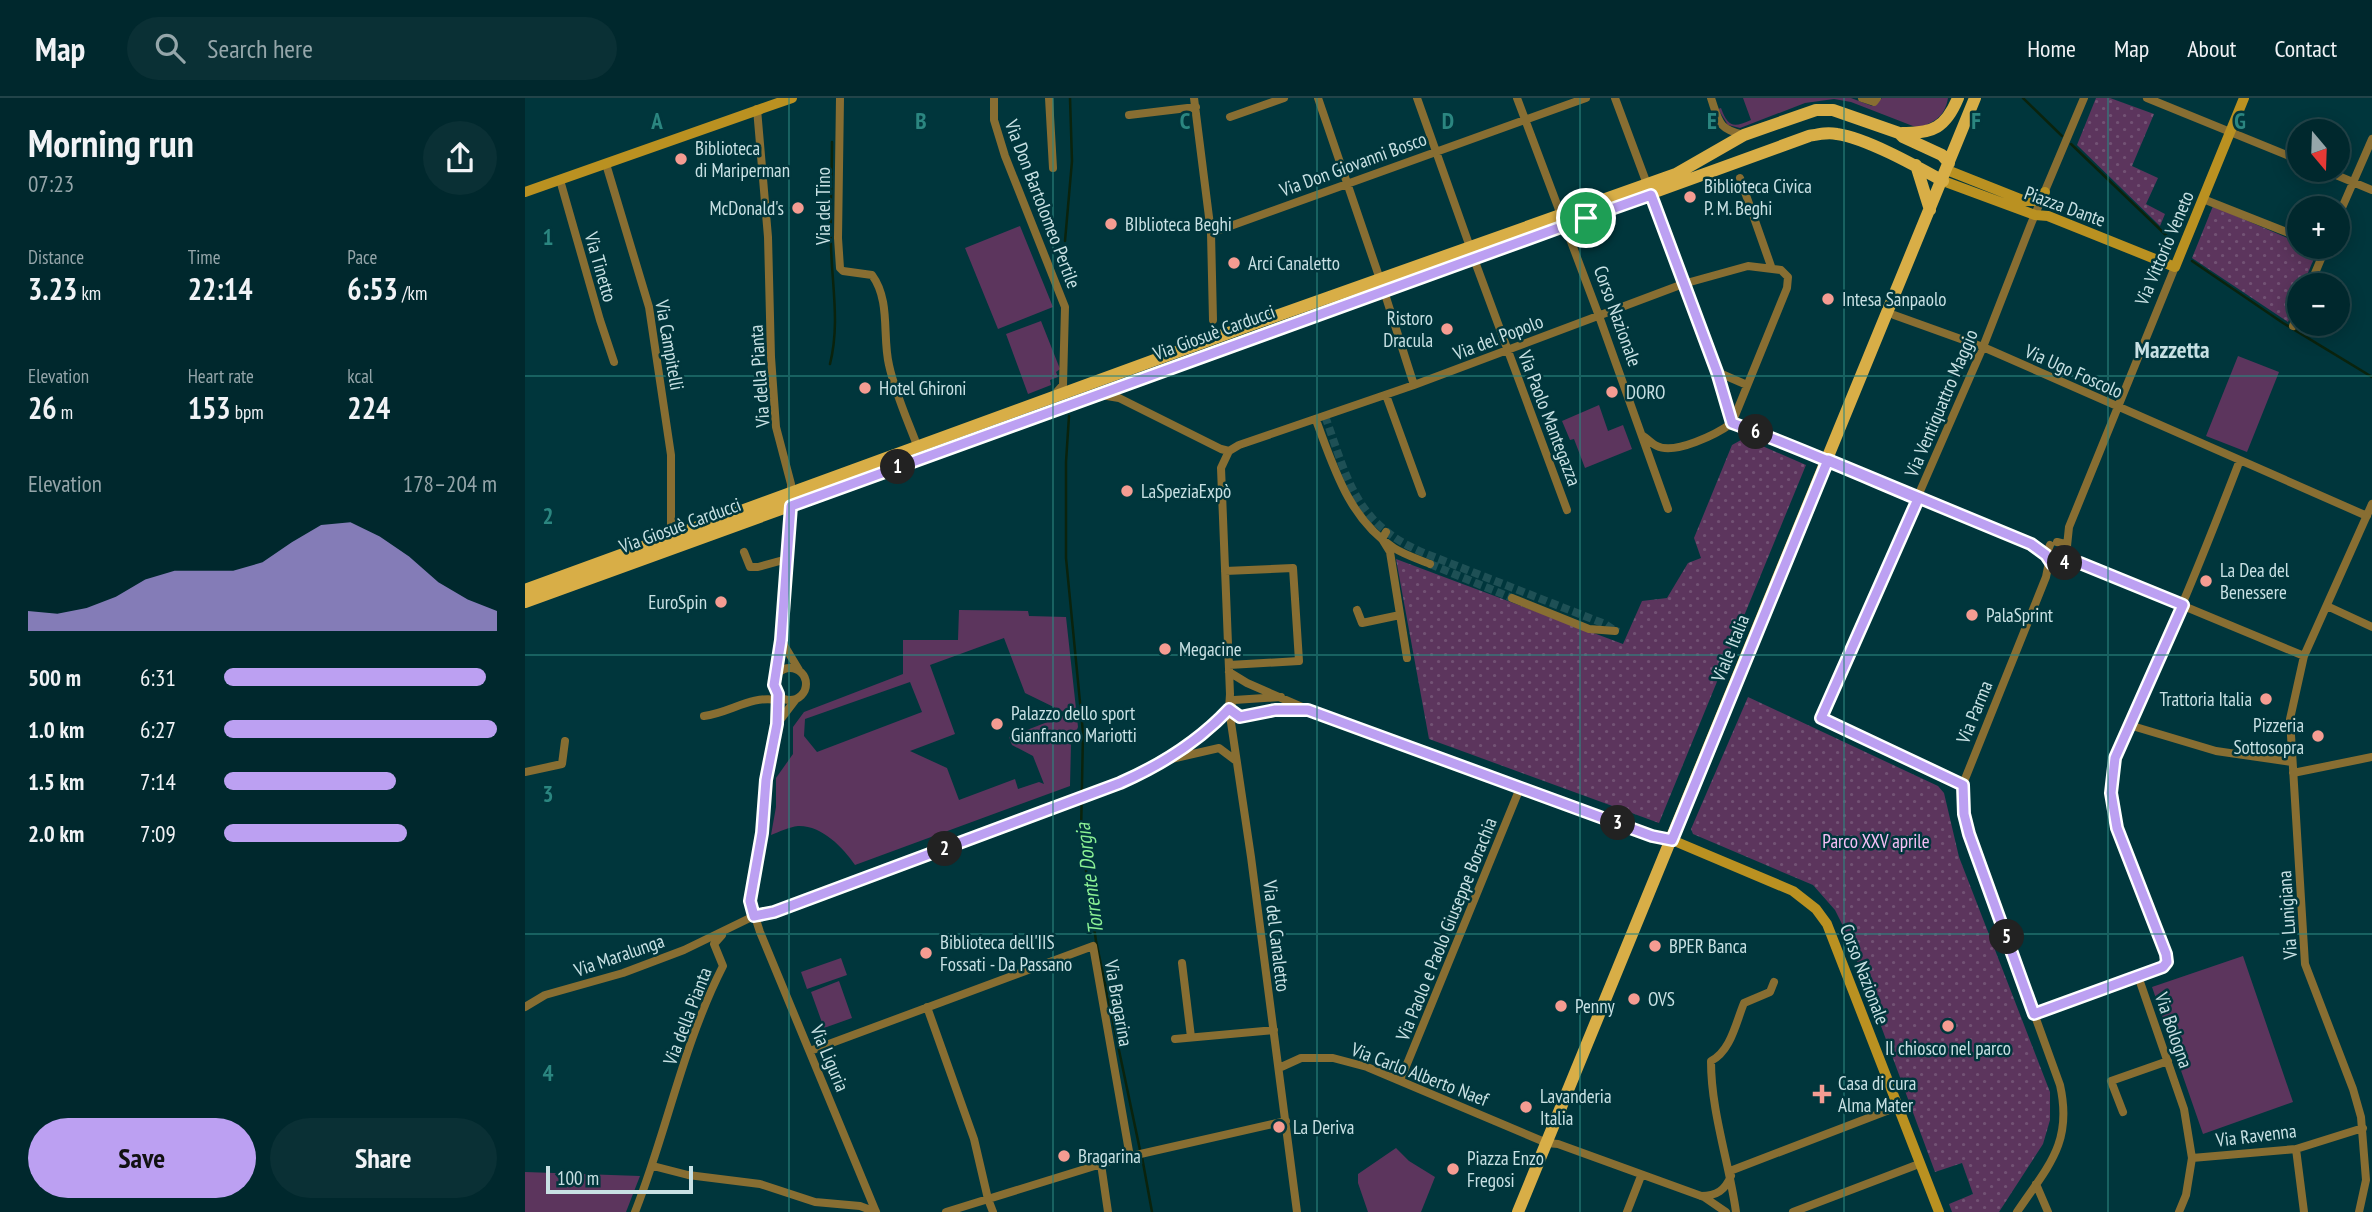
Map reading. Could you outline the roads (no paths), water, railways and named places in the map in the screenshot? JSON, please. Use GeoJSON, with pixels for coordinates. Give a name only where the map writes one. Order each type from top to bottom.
{"type":"FeatureCollection","features":[{"type":"Feature","properties":{"kind":"main road","name":"Via Giosuè Carducci"},"geometry":{"type":"LineString","coordinates":[[1649,189],[1744,135],[1816,110],[1833,110],[1899,133],[1919,134],[1934,130],[1948,117],[1958,98]]}},
{"type":"Feature","properties":{"kind":"main road","name":"Viale Italia"},"geometry":{"type":"LineString","coordinates":[[1518,1212],[1975,98]]}},
{"type":"Feature","properties":{"kind":"main road","name":"Via Giosuè Carducci"},"geometry":{"type":"LineString","coordinates":[[525,602],[918,448],[1050,400],[1649,189],[1823,133],[1851,138],[1916,165],[1946,172],[1942,155],[1899,133]]}},
{"type":"Feature","properties":{"kind":"main road"},"geometry":{"type":"LineString","coordinates":[[1916,165],[1930,210]]}},
{"type":"Feature","properties":{"kind":"main road","name":"Via Giosuè Carducci"},"geometry":{"type":"LineString","coordinates":[[525,590],[671,536],[791,499],[1094,395],[1382,285]]}},
{"type":"Feature","properties":{"kind":"street"},"geometry":{"type":"LineString","coordinates":[[525,192],[792,98]]}},
{"type":"Feature","properties":{"kind":"street","name":"Via del Tino"},"geometry":{"type":"LineString","coordinates":[[840,98],[838,238],[841,268],[843,271],[872,275],[877,281],[887,321],[888,363],[918,448]]}},
{"type":"Feature","properties":{"kind":"street","name":"Via Don Bartolomeo Pertile"},"geometry":{"type":"LineString","coordinates":[[994,98],[994,120],[1001,146],[1065,307],[1063,385],[1050,400]]}},
{"type":"Feature","properties":{"kind":"street"},"geometry":{"type":"LineString","coordinates":[[1049,98],[1053,168]]}},
{"type":"Feature","properties":{"kind":"street"},"geometry":{"type":"LineString","coordinates":[[1230,117],[1284,98]]}},
{"type":"Feature","properties":{"kind":"street"},"geometry":{"type":"LineString","coordinates":[[1318,98],[1414,385]]}},
{"type":"Feature","properties":{"kind":"street","name":"Via Paolo Mantegazza"},"geometry":{"type":"LineString","coordinates":[[1417,98],[1567,510]]}},
{"type":"Feature","properties":{"kind":"street","name":"Corso Nazionale"},"geometry":{"type":"LineString","coordinates":[[1517,98],[1668,509]]}},
{"type":"Feature","properties":{"kind":"street","name":"Via Don Giovanni Bosco"},"geometry":{"type":"LineString","coordinates":[[1211,233],[1586,98]]}},
{"type":"Feature","properties":{"kind":"street"},"geometry":{"type":"LineString","coordinates":[[1615,98],[1717,372],[1732,423]]}},
{"type":"Feature","properties":{"kind":"street"},"geometry":{"type":"LineString","coordinates":[[1711,98],[1721,127],[1744,135]]}},
{"type":"Feature","properties":{"kind":"street"},"geometry":{"type":"LineString","coordinates":[[1862,98],[1874,102],[1877,98]]}},
{"type":"Feature","properties":{"kind":"street","name":"Via Ventiquattro Maggio"},"geometry":{"type":"LineString","coordinates":[[1963,785],[1821,718],[1983,347],[2084,98]]}},
{"type":"Feature","properties":{"kind":"street"},"geometry":{"type":"LineString","coordinates":[[2147,98],[2287,155]]}},
{"type":"Feature","properties":{"kind":"street","name":"Via Vittorio Veneto"},"geometry":{"type":"LineString","coordinates":[[2068,549],[2069,527],[2244,98]]}},
{"type":"Feature","properties":{"kind":"street"},"geometry":{"type":"LineString","coordinates":[[1129,115],[1195,102],[1211,233],[1213,320]]}},
{"type":"Feature","properties":{"kind":"street","name":"Via della Pianta"},"geometry":{"type":"LineString","coordinates":[[757,109],[768,237],[776,427],[790,476],[791,499],[776,676]]}},
{"type":"Feature","properties":{"kind":"street"},"geometry":{"type":"LineString","coordinates":[[2347,196],[2372,139]]}},
{"type":"Feature","properties":{"kind":"street","name":"Via Campitelli"},"geometry":{"type":"LineString","coordinates":[[606,164],[649,307],[671,455],[671,536]]}},
{"type":"Feature","properties":{"kind":"street","name":"Piazza Dante"},"geometry":{"type":"LineString","coordinates":[[1946,172],[2025,201],[2035,201],[2045,192]]}},
{"type":"Feature","properties":{"kind":"street","name":"Piazza Dante"},"geometry":{"type":"LineString","coordinates":[[1946,172],[2035,215],[2048,216],[2175,267]]}},
{"type":"Feature","properties":{"kind":"street"},"geometry":{"type":"LineString","coordinates":[[1643,436],[1658,447],[1672,449],[1732,423],[1787,288],[1788,277],[1777,270],[1740,178]]}},
{"type":"Feature","properties":{"kind":"street","name":"Via Tinetto"},"geometry":{"type":"LineString","coordinates":[[560,180],[614,362]]}},
{"type":"Feature","properties":{"kind":"street"},"geometry":{"type":"LineString","coordinates":[[2350,181],[2372,190]]}},
{"type":"Feature","properties":{"kind":"street"},"geometry":{"type":"LineString","coordinates":[[2203,199],[2287,232]]}},
{"type":"Feature","properties":{"kind":"street","name":"Via del Popolo"},"geometry":{"type":"LineString","coordinates":[[1229,451],[1239,445],[1414,385],[1683,284],[1748,266],[1777,270]]}},
{"type":"Feature","properties":{"kind":"street","name":"Via Ugo Foscolo"},"geometry":{"type":"LineString","coordinates":[[1894,315],[1983,347],[2367,516]]}},
{"type":"Feature","properties":{"kind":"street"},"geometry":{"type":"LineString","coordinates":[[1717,372],[1747,385]]}},
{"type":"Feature","properties":{"kind":"street"},"geometry":{"type":"LineString","coordinates":[[1094,395],[1119,398],[1229,451]]}},
{"type":"Feature","properties":{"kind":"street"},"geometry":{"type":"LineString","coordinates":[[1386,395],[1422,494]]}},
{"type":"Feature","properties":{"kind":"street"},"geometry":{"type":"LineString","coordinates":[[1316,420],[1351,504],[1402,552],[1430,564]]}},
{"type":"Feature","properties":{"kind":"street"},"geometry":{"type":"LineString","coordinates":[[1732,423],[2031,544],[2055,561],[2080,563],[2304,656]]}},
{"type":"Feature","properties":{"kind":"street","name":"Via del Canaletto"},"geometry":{"type":"LineString","coordinates":[[1229,451],[1221,468],[1229,709],[1297,1212]]}},
{"type":"Feature","properties":{"kind":"street"},"geometry":{"type":"LineString","coordinates":[[2183,605],[2240,460]]}},
{"type":"Feature","properties":{"kind":"street","name":"Via Lunigiana"},"geometry":{"type":"LineString","coordinates":[[2359,1212],[2366,1180],[2363,1128],[2353,1089],[2305,964],[2290,719],[2304,656],[2372,504]]}},
{"type":"Feature","properties":{"kind":"street","name":"Via Vittorio Veneto"},"geometry":{"type":"LineString","coordinates":[[2055,561],[2054,543],[2069,527]]}},
{"type":"Feature","properties":{"kind":"street"},"geometry":{"type":"LineString","coordinates":[[1384,536],[1390,552],[1407,658]]}},
{"type":"Feature","properties":{"kind":"street"},"geometry":{"type":"LineString","coordinates":[[2031,544],[2054,543],[2068,549],[2080,563]]}},
{"type":"Feature","properties":{"kind":"street"},"geometry":{"type":"LineString","coordinates":[[2055,561],[2068,549]]}},
{"type":"Feature","properties":{"kind":"street"},"geometry":{"type":"LineString","coordinates":[[744,552],[750,567],[787,559]]}},
{"type":"Feature","properties":{"kind":"street","name":"Via Parma"},"geometry":{"type":"LineString","coordinates":[[2017,1212],[2055,1156],[2065,1120],[2060,1084],[1969,834],[1964,814],[1963,785],[2046,577],[2055,561]]}},
{"type":"Feature","properties":{"kind":"street"},"geometry":{"type":"LineString","coordinates":[[1225,571],[1293,568],[1299,661],[1229,668]]}},
{"type":"Feature","properties":{"kind":"street"},"geometry":{"type":"LineString","coordinates":[[1512,598],[1589,629],[1615,631]]}},
{"type":"Feature","properties":{"kind":"street","name":"Via Bologna"},"geometry":{"type":"LineString","coordinates":[[2179,1212],[2186,1195],[2192,1158],[2184,1109],[2138,976],[2163,967],[2167,962],[2166,954],[2117,828],[2113,810],[2112,777],[2115,758],[2183,605]]}},
{"type":"Feature","properties":{"kind":"street"},"geometry":{"type":"LineString","coordinates":[[2327,606],[2372,627]]}},
{"type":"Feature","properties":{"kind":"street"},"geometry":{"type":"LineString","coordinates":[[1357,610],[1362,623],[1400,615]]}},
{"type":"Feature","properties":{"kind":"street"},"geometry":{"type":"LineString","coordinates":[[777,724],[803,694],[806,685],[781,640]]}},
{"type":"Feature","properties":{"kind":"street"},"geometry":{"type":"LineString","coordinates":[[1229,668],[1247,683],[1308,710],[1652,836],[1672,840]]}},
{"type":"Feature","properties":{"kind":"street"},"geometry":{"type":"LineString","coordinates":[[754,916],[750,901],[762,833],[766,780],[777,724],[778,697],[774,685],[776,676],[785,669],[800,672]]}},
{"type":"Feature","properties":{"kind":"street"},"geometry":{"type":"LineString","coordinates":[[704,716],[717,714],[751,700],[778,697],[796,699]]}},
{"type":"Feature","properties":{"kind":"street"},"geometry":{"type":"LineString","coordinates":[[724,932],[754,916],[774,912],[1099,792],[1162,762],[1212,727],[1234,700],[1281,697]]}},
{"type":"Feature","properties":{"kind":"street"},"geometry":{"type":"LineString","coordinates":[[1229,709],[1240,717],[1275,710],[1308,710]]}},
{"type":"Feature","properties":{"kind":"street"},"geometry":{"type":"LineString","coordinates":[[2129,725],[2216,751],[2292,762]]}},
{"type":"Feature","properties":{"kind":"street"},"geometry":{"type":"LineString","coordinates":[[525,772],[562,764],[565,741]]}},
{"type":"Feature","properties":{"kind":"street"},"geometry":{"type":"LineString","coordinates":[[1162,762],[1219,748],[1235,760]]}},
{"type":"Feature","properties":{"kind":"street"},"geometry":{"type":"LineString","coordinates":[[2293,773],[2372,757]]}},
{"type":"Feature","properties":{"kind":"street","name":"Via Paolo e Paolo Giuseppe Borachia"},"geometry":{"type":"LineString","coordinates":[[1400,1081],[1520,788]]}},
{"type":"Feature","properties":{"kind":"street","name":"Corso Nazionale"},"geometry":{"type":"LineString","coordinates":[[1672,840],[1772,881],[1799,895],[1816,909],[1827,924],[1937,1210]]}},
{"type":"Feature","properties":{"kind":"street","name":"Via Liguria"},"geometry":{"type":"LineString","coordinates":[[754,916],[876,1212]]}},
{"type":"Feature","properties":{"kind":"street","name":"Via della Pianta"},"geometry":{"type":"LineString","coordinates":[[635,1212],[653,1166],[697,1022],[723,966],[714,944],[724,932]]}},
{"type":"Feature","properties":{"kind":"street","name":"Via Maralunga"},"geometry":{"type":"LineString","coordinates":[[525,1007],[545,996],[623,973],[724,932]]}},
{"type":"Feature","properties":{"kind":"street","name":"Via Bragarina"},"geometry":{"type":"LineString","coordinates":[[810,1051],[1093,946],[1130,1157]]}},
{"type":"Feature","properties":{"kind":"street"},"geometry":{"type":"LineString","coordinates":[[1182,963],[1191,1037]]}},
{"type":"Feature","properties":{"kind":"street"},"geometry":{"type":"LineString","coordinates":[[2034,1014],[2138,976]]}},
{"type":"Feature","properties":{"kind":"street"},"geometry":{"type":"LineString","coordinates":[[1736,1212],[1715,1104],[1711,1061],[1719,1057],[1728,1043],[1744,1003],[1770,992],[1774,982]]}},
{"type":"Feature","properties":{"kind":"street"},"geometry":{"type":"LineString","coordinates":[[927,1007],[974,1139],[993,1212]]}},
{"type":"Feature","properties":{"kind":"street"},"geometry":{"type":"LineString","coordinates":[[1175,1039],[1274,1030]]}},
{"type":"Feature","properties":{"kind":"street","name":"Via Carlo Alberto Naef"},"geometry":{"type":"LineString","coordinates":[[1279,1068],[1301,1058],[1333,1058],[1367,1067],[1547,1143],[1558,1144],[1702,1196],[1725,1212]]}},
{"type":"Feature","properties":{"kind":"street"},"geometry":{"type":"LineString","coordinates":[[2123,1112],[2111,1081],[2168,1062]]}},
{"type":"Feature","properties":{"kind":"street"},"geometry":{"type":"LineString","coordinates":[[1702,1196],[1721,1191],[1730,1174],[1898,1107]]}},
{"type":"Feature","properties":{"kind":"street"},"geometry":{"type":"LineString","coordinates":[[946,1212],[1101,1164],[1286,1121]]}},
{"type":"Feature","properties":{"kind":"street","name":"Via Ravenna"},"geometry":{"type":"LineString","coordinates":[[2192,1158],[2296,1149],[2363,1128]]}},
{"type":"Feature","properties":{"kind":"street"},"geometry":{"type":"LineString","coordinates":[[2296,1149],[2304,1212]]}},
{"type":"Feature","properties":{"kind":"street"},"geometry":{"type":"LineString","coordinates":[[1101,1164],[1108,1212]]}},
{"type":"Feature","properties":{"kind":"street"},"geometry":{"type":"LineString","coordinates":[[1793,1212],[1919,1164]]}},
{"type":"Feature","properties":{"kind":"street"},"geometry":{"type":"LineString","coordinates":[[653,1166],[688,1175],[760,1184],[814,1202],[860,1206],[876,1212]]}},
{"type":"Feature","properties":{"kind":"street"},"geometry":{"type":"LineString","coordinates":[[1627,1212],[1641,1176]]}},
{"type":"Feature","properties":{"kind":"street"},"geometry":{"type":"LineString","coordinates":[[2036,1184],[2048,1212]]}},
{"type":"Feature","properties":{"kind":"waterway","name":"Torrente Dorgia"},"geometry":{"type":"LineString","coordinates":[[1065,241],[1072,161],[1070,98]]}},
{"type":"Feature","properties":{"kind":"waterway"},"geometry":{"type":"LineString","coordinates":[[2023,98],[2062,136]]}},
{"type":"Feature","properties":{"kind":"waterway"},"geometry":{"type":"LineString","coordinates":[[830,364],[835,334],[831,232],[832,142]]}},
{"type":"Feature","properties":{"kind":"waterway"},"geometry":{"type":"LineString","coordinates":[[2071,144],[2169,238]]}},
{"type":"Feature","properties":{"kind":"waterway"},"geometry":{"type":"LineString","coordinates":[[2192,261],[2283,323],[2372,377]]}},
{"type":"Feature","properties":{"kind":"waterway","name":"Torrente Dorgia"},"geometry":{"type":"LineString","coordinates":[[1069,416],[1066,558],[1083,733],[1081,835],[1096,941],[1140,1150]]}},
{"type":"Feature","properties":{"kind":"waterway","name":"Torrente Dorgia"},"geometry":{"type":"LineString","coordinates":[[1142,1157],[1152,1212]]}},
{"type":"Feature","properties":{"kind":"tunnel"},"geometry":{"type":"LineString","coordinates":[[1325,416],[1357,498],[1368,514],[1383,528],[1424,553],[1605,624],[1615,631],[1616,627]]}},
{"type":"Feature","properties":{"kind":"tunnel"},"geometry":{"type":"LineString","coordinates":[[1430,564],[1512,598]]}},
{"type":"Feature","properties":{"kind":"place","name":"Biblioteca di Mariperman"},"geometry":{"type":"Point","coordinates":[681,159]}},
{"type":"Feature","properties":{"kind":"place","name":"Biblioteca Civica P. M. Beghi"},"geometry":{"type":"Point","coordinates":[1690,197]}},
{"type":"Feature","properties":{"kind":"place","name":"McDonald's"},"geometry":{"type":"Point","coordinates":[798,208]}},
{"type":"Feature","properties":{"kind":"place","name":"BIblioteca Beghi"},"geometry":{"type":"Point","coordinates":[1111,224]}},
{"type":"Feature","properties":{"kind":"place","name":"Arci Canaletto"},"geometry":{"type":"Point","coordinates":[1234,263]}},
{"type":"Feature","properties":{"kind":"place","name":"Intesa Sanpaolo"},"geometry":{"type":"Point","coordinates":[1828,299]}},
{"type":"Feature","properties":{"kind":"place","name":"Ristoro Dracula"},"geometry":{"type":"Point","coordinates":[1447,329]}},
{"type":"Feature","properties":{"kind":"place","name":"Hotel Ghironi"},"geometry":{"type":"Point","coordinates":[865,388]}},
{"type":"Feature","properties":{"kind":"place","name":"DORO"},"geometry":{"type":"Point","coordinates":[1612,392]}},
{"type":"Feature","properties":{"kind":"place","name":"LaSpeziaExpò"},"geometry":{"type":"Point","coordinates":[1127,491]}},
{"type":"Feature","properties":{"kind":"place","name":"La Dea del Benessere"},"geometry":{"type":"Point","coordinates":[2206,581]}},
{"type":"Feature","properties":{"kind":"place","name":"EuroSpin"},"geometry":{"type":"Point","coordinates":[721,602]}},
{"type":"Feature","properties":{"kind":"place","name":"PalaSprint"},"geometry":{"type":"Point","coordinates":[1972,615]}},
{"type":"Feature","properties":{"kind":"place","name":"Megacine"},"geometry":{"type":"Point","coordinates":[1165,649]}},
{"type":"Feature","properties":{"kind":"place","name":"Trattoria Italia"},"geometry":{"type":"Point","coordinates":[2266,699]}},
{"type":"Feature","properties":{"kind":"place","name":"Palazzo dello sport Gianfranco Mariotti"},"geometry":{"type":"Point","coordinates":[997,724]}},
{"type":"Feature","properties":{"kind":"place","name":"Pizzeria Sottosopra"},"geometry":{"type":"Point","coordinates":[2318,736]}},
{"type":"Feature","properties":{"kind":"place","name":"BPER Banca"},"geometry":{"type":"Point","coordinates":[1655,946]}},
{"type":"Feature","properties":{"kind":"place","name":"Biblioteca dell'IIS Fossati - Da Passano"},"geometry":{"type":"Point","coordinates":[926,953]}},
{"type":"Feature","properties":{"kind":"place","name":"OVS"},"geometry":{"type":"Point","coordinates":[1634,999]}},
{"type":"Feature","properties":{"kind":"place","name":"Penny"},"geometry":{"type":"Point","coordinates":[1561,1006]}},
{"type":"Feature","properties":{"kind":"place","name":"Il chiosco nel parco"},"geometry":{"type":"Point","coordinates":[1948,1026]}},
{"type":"Feature","properties":{"kind":"place","name":"Casa di cura Alma Mater"},"geometry":{"type":"Point","coordinates":[1822,1094]}},
{"type":"Feature","properties":{"kind":"place","name":"Lavanderia Italia"},"geometry":{"type":"Point","coordinates":[1526,1107]}},
{"type":"Feature","properties":{"kind":"place","name":"La Deriva"},"geometry":{"type":"Point","coordinates":[1279,1127]}},
{"type":"Feature","properties":{"kind":"place","name":"Bragarina"},"geometry":{"type":"Point","coordinates":[1064,1156]}},
{"type":"Feature","properties":{"kind":"place","name":"Piazza Enzo Fregosi"},"geometry":{"type":"Point","coordinates":[1453,1169]}},
{"type":"Feature","properties":{"kind":"district","name":"Mazzetta"},"geometry":{"type":"Point","coordinates":[2172,349]}},
{"type":"Feature","properties":{"kind":"park label","name":"Parco XXV aprile"},"geometry":{"type":"Point","coordinates":[1876,841]}}]}
